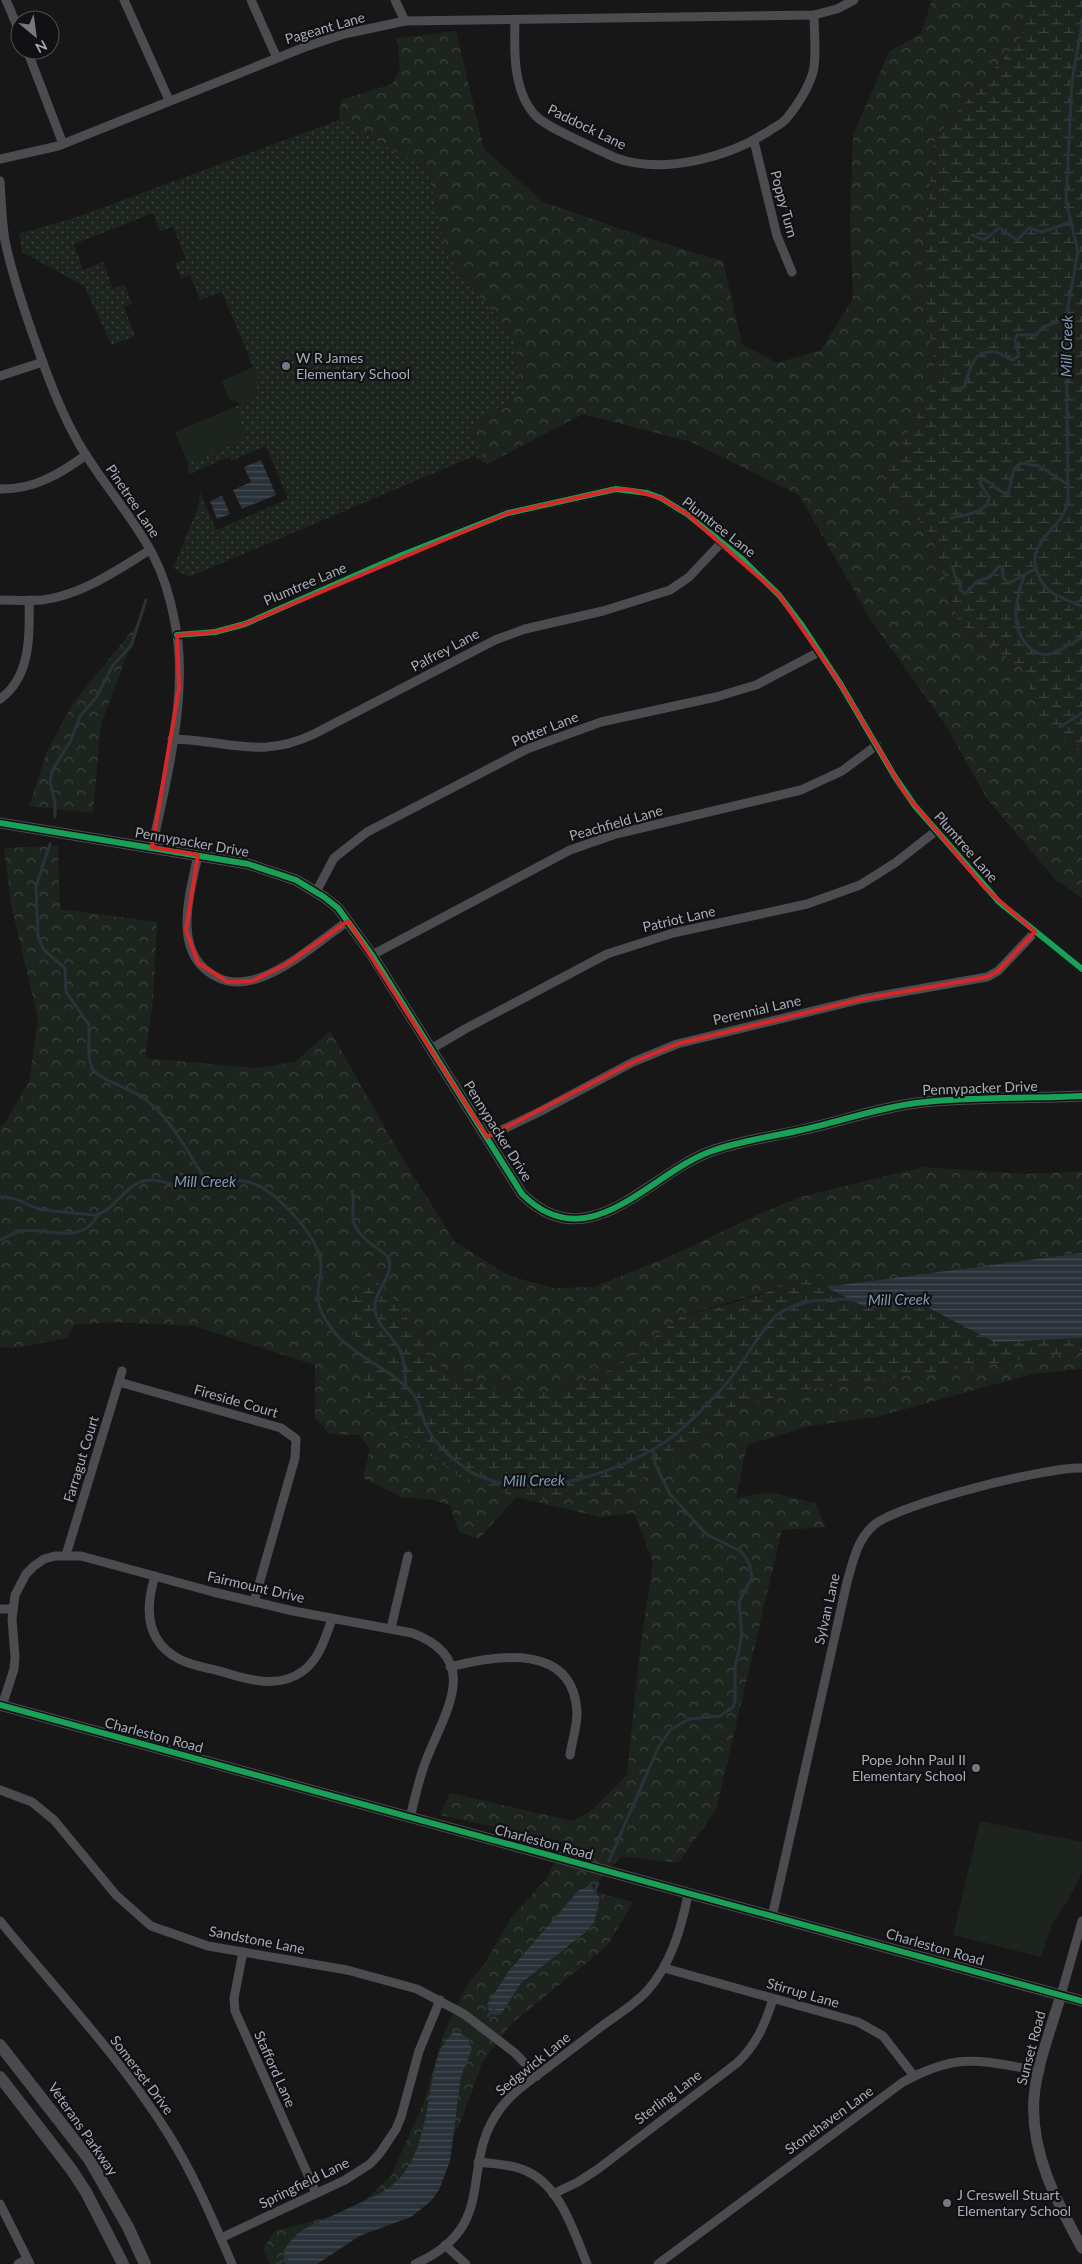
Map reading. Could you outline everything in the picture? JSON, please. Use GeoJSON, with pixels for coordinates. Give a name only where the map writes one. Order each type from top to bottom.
{"type":"FeatureCollection","features":[{"type":"Feature","properties":{"kind":"main road","name":"Veterans Parkway"},"geometry":{"type":"LineString","coordinates":[[0,2045],[89,2159],[128,2227],[145,2264]]}},
{"type":"Feature","properties":{"kind":"main road"},"geometry":{"type":"LineString","coordinates":[[0,2077],[71,2169],[86,2192],[123,2264]]}},
{"type":"Feature","properties":{"kind":"street"},"geometry":{"type":"LineString","coordinates":[[124,0],[169,100]]}},
{"type":"Feature","properties":{"kind":"street"},"geometry":{"type":"LineString","coordinates":[[251,0],[276,56]]}},
{"type":"Feature","properties":{"kind":"street"},"geometry":{"type":"LineString","coordinates":[[395,0],[405,21]]}},
{"type":"Feature","properties":{"kind":"street","name":"Pageant Lane"},"geometry":{"type":"LineString","coordinates":[[0,159],[28,154],[63,144],[276,56],[344,34],[405,21],[814,15],[837,9],[854,0]]}},
{"type":"Feature","properties":{"kind":"street","name":"Paddock Lane"},"geometry":{"type":"LineString","coordinates":[[515,20],[517,74],[524,100],[536,117],[563,133],[616,158],[629,163],[649,165],[689,161],[754,141],[786,119],[802,97],[813,71],[814,15]]}},
{"type":"Feature","properties":{"kind":"street"},"geometry":{"type":"LineString","coordinates":[[31,60],[63,144]]}},
{"type":"Feature","properties":{"kind":"street","name":"Poppy Turn"},"geometry":{"type":"LineString","coordinates":[[754,141],[777,236],[792,272]]}},
{"type":"Feature","properties":{"kind":"street","name":"Pinetree Lane"},"geometry":{"type":"LineString","coordinates":[[0,181],[2,214],[10,261],[21,302],[42,362],[69,425],[86,455],[150,550],[162,577],[177,635],[180,674],[172,739],[152,847]]}},
{"type":"Feature","properties":{"kind":"street"},"geometry":{"type":"LineString","coordinates":[[0,263],[10,261]]}},
{"type":"Feature","properties":{"kind":"street"},"geometry":{"type":"LineString","coordinates":[[0,376],[42,362]]}},
{"type":"Feature","properties":{"kind":"street"},"geometry":{"type":"LineString","coordinates":[[0,489],[19,488],[49,478],[67,469],[86,455]]}},
{"type":"Feature","properties":{"kind":"street","name":"Plumtree Lane"},"geometry":{"type":"LineString","coordinates":[[177,635],[215,632],[245,624],[402,555],[508,513],[616,489],[632,490],[661,498],[687,514],[741,558],[779,595],[819,652],[877,744],[904,792],[999,902],[1082,969]]}},
{"type":"Feature","properties":{"kind":"street","name":"Palfrey Lane"},"geometry":{"type":"LineString","coordinates":[[172,739],[205,741],[249,748],[289,745],[314,734],[495,640],[525,629],[603,611],[670,590],[689,577],[721,543]]}},
{"type":"Feature","properties":{"kind":"street"},"geometry":{"type":"LineString","coordinates":[[0,600],[55,598],[80,590],[150,550]]}},
{"type":"Feature","properties":{"kind":"street"},"geometry":{"type":"LineString","coordinates":[[0,699],[12,687],[23,667],[29,645],[29,600]]}},
{"type":"Feature","properties":{"kind":"street","name":"Potter Lane"},"geometry":{"type":"LineString","coordinates":[[316,892],[334,858],[367,832],[527,749],[601,722],[716,697],[756,685],[819,652]]}},
{"type":"Feature","properties":{"kind":"street","name":"Peachfield Lane"},"geometry":{"type":"LineString","coordinates":[[372,955],[570,850],[616,834],[801,790],[842,770],[877,744]]}},
{"type":"Feature","properties":{"kind":"street","name":"Pennypacker Drive"},"geometry":{"type":"LineString","coordinates":[[0,823],[152,847],[265,868],[296,880],[316,892],[338,908],[372,955],[487,1137],[513,1182],[533,1204],[554,1215],[577,1219],[608,1213],[678,1167],[726,1147],[913,1104],[951,1100],[1082,1096]]}},
{"type":"Feature","properties":{"kind":"street","name":"Patriot Lane"},"geometry":{"type":"LineString","coordinates":[[432,1049],[461,1031],[607,954],[672,933],[806,904],[860,885],[895,863],[936,831]]}},
{"type":"Feature","properties":{"kind":"street"},"geometry":{"type":"LineString","coordinates":[[198,855],[187,918],[188,942],[198,964],[217,978],[240,983],[264,976],[287,964],[348,921]]}},
{"type":"Feature","properties":{"kind":"street","name":"Perennial Lane"},"geometry":{"type":"LineString","coordinates":[[487,1137],[541,1111],[633,1062],[678,1044],[862,999],[987,977],[998,971],[1034,932]]}},
{"type":"Feature","properties":{"kind":"street","name":"Farragut Court"},"geometry":{"type":"LineString","coordinates":[[66,1555],[122,1371]]}},
{"type":"Feature","properties":{"kind":"street","name":"Fireside Court"},"geometry":{"type":"LineString","coordinates":[[119,1382],[281,1428],[296,1440],[295,1458],[254,1602]]}},
{"type":"Feature","properties":{"kind":"street","name":"Sylvan Lane"},"geometry":{"type":"LineString","coordinates":[[772,1916],[846,1582],[855,1555],[866,1534],[883,1518],[907,1508],[1055,1469],[1082,1468]]}},
{"type":"Feature","properties":{"kind":"street","name":"Fairmount Drive"},"geometry":{"type":"LineString","coordinates":[[1,1706],[15,1657],[12,1609],[19,1584],[34,1566],[44,1559],[66,1555],[81,1556],[254,1602],[332,1619],[391,1628],[424,1637],[441,1651],[450,1667],[454,1682],[451,1704],[424,1765],[410,1818]]}},
{"type":"Feature","properties":{"kind":"street"},"geometry":{"type":"LineString","coordinates":[[391,1628],[408,1556]]}},
{"type":"Feature","properties":{"kind":"street"},"geometry":{"type":"LineString","coordinates":[[154,1576],[149,1595],[148,1613],[155,1634],[161,1643],[180,1659],[257,1681],[281,1681],[302,1671],[318,1654],[332,1619]]}},
{"type":"Feature","properties":{"kind":"street"},"geometry":{"type":"LineString","coordinates":[[0,1608],[12,1609]]}},
{"type":"Feature","properties":{"kind":"street"},"geometry":{"type":"LineString","coordinates":[[450,1667],[472,1662],[515,1657],[536,1660],[557,1670],[565,1679],[575,1701],[576,1725],[570,1755]]}},
{"type":"Feature","properties":{"kind":"street","name":"Charleston Road"},"geometry":{"type":"LineString","coordinates":[[1,1706],[1082,2001]]}},
{"type":"Feature","properties":{"kind":"street","name":"Sandstone Lane"},"geometry":{"type":"LineString","coordinates":[[0,1790],[19,1796],[44,1810],[65,1832],[116,1895],[151,1926],[189,1940],[243,1952],[377,1976],[404,1984],[440,2000],[464,2014],[505,2045],[536,2076]]}},
{"type":"Feature","properties":{"kind":"street","name":"Sedgwick Lane"},"geometry":{"type":"LineString","coordinates":[[415,2264],[446,2245],[464,2224],[475,2198],[478,2162],[484,2136],[491,2122],[510,2097],[637,2001],[664,1968],[675,1943],[688,1895]]}},
{"type":"Feature","properties":{"kind":"street","name":"Somerset Drive"},"geometry":{"type":"LineString","coordinates":[[0,1921],[107,2049],[146,2100],[178,2149],[232,2264]]}},
{"type":"Feature","properties":{"kind":"street"},"geometry":{"type":"LineString","coordinates":[[1061,1995],[1082,1921]]}},
{"type":"Feature","properties":{"kind":"street","name":"Stafford Lane"},"geometry":{"type":"LineString","coordinates":[[243,1952],[234,1998],[235,2011],[316,2192]]}},
{"type":"Feature","properties":{"kind":"street","name":"Stirrup Lane"},"geometry":{"type":"LineString","coordinates":[[664,1968],[858,2022],[872,2029],[892,2045],[914,2076]]}},
{"type":"Feature","properties":{"kind":"street","name":"Sunset Road"},"geometry":{"type":"LineString","coordinates":[[1061,1995],[1034,2098],[1038,2150],[1052,2188],[1079,2236],[1082,2248]]}},
{"type":"Feature","properties":{"kind":"street","name":"Sterling Lane"},"geometry":{"type":"LineString","coordinates":[[553,2194],[593,2172],[737,2063],[748,2053],[762,2031],[773,1999]]}},
{"type":"Feature","properties":{"kind":"street","name":"Springfield Lane"},"geometry":{"type":"LineString","coordinates":[[221,2238],[358,2172],[370,2164],[389,2142],[401,2117],[416,2063],[440,2000]]}},
{"type":"Feature","properties":{"kind":"street","name":"Stonehaven Lane"},"geometry":{"type":"LineString","coordinates":[[658,2264],[914,2076],[932,2067],[960,2061],[987,2062],[1040,2071]]}},
{"type":"Feature","properties":{"kind":"street"},"geometry":{"type":"LineString","coordinates":[[478,2162],[523,2169],[543,2181],[569,2222],[587,2264]]}},
{"type":"Feature","properties":{"kind":"street"},"geometry":{"type":"LineString","coordinates":[[0,2204],[28,2262],[18,2264]]}},
{"type":"Feature","properties":{"kind":"street"},"geometry":{"type":"LineString","coordinates":[[446,2245],[466,2264]]}},
{"type":"Feature","properties":{"kind":"highlighted area"},"geometry":{"type":"Polygon","coordinates":[[[616,489],[632,490],[661,498],[687,514],[779,595],[841,685],[904,792],[985,888],[1035,932],[998,971],[987,977],[862,999],[677,1044],[633,1062],[487,1137],[348,921],[287,964],[252,981],[228,982],[198,963],[186,930],[198,855],[152,847],[179,688],[177,635],[215,632],[245,624],[508,513],[616,489]]]}},
{"type":"Feature","properties":{"kind":"green space"},"geometry":{"type":"Polygon","coordinates":[[[932,0],[1024,0],[1022,36],[935,139],[922,270],[936,379],[884,480],[932,536],[959,623],[1022,668],[1042,717],[1082,752],[1082,898],[1055,879],[987,799],[947,727],[872,622],[799,495],[691,442],[583,414],[487,464],[469,430],[520,391],[515,340],[447,255],[429,175],[419,164],[339,120],[341,100],[392,84],[400,70],[397,38],[456,31],[484,149],[543,202],[647,238],[723,261],[742,344],[777,363],[821,350],[853,299],[850,219],[853,136],[889,52],[921,33],[932,0]]]}},
{"type":"Feature","properties":{"kind":"green space"},"geometry":{"type":"Polygon","coordinates":[[[1024,0],[1082,0],[1082,752],[1041,717],[1022,668],[959,623],[932,536],[884,480],[936,379],[922,270],[935,139],[1022,36],[1024,0]]]}},
{"type":"Feature","properties":{"kind":"green space","name":"W R James Elementary School"},"geometry":{"type":"Polygon","coordinates":[[[339,120],[419,164],[429,175],[447,255],[515,340],[520,391],[469,430],[487,464],[474,456],[189,577],[173,568],[198,508],[200,492],[216,530],[288,499],[266,446],[231,461],[229,457],[189,474],[188,463],[247,438],[234,407],[253,399],[259,381],[222,292],[200,300],[190,275],[181,278],[175,263],[186,259],[173,227],[160,231],[153,213],[74,244],[83,270],[103,262],[113,289],[125,285],[132,304],[124,307],[135,336],[112,345],[84,286],[22,252],[19,234],[83,215],[339,120]]]}},
{"type":"Feature","properties":{"kind":"green space"},"geometry":{"type":"Polygon","coordinates":[[[253,367],[259,381],[253,399],[241,404],[229,399],[222,381],[253,367]]]}},
{"type":"Feature","properties":{"kind":"green space"},"geometry":{"type":"Polygon","coordinates":[[[234,407],[247,438],[188,463],[175,432],[234,407]]]}},
{"type":"Feature","properties":{"kind":"green space"},"geometry":{"type":"Polygon","coordinates":[[[140,621],[101,724],[93,813],[29,806],[47,751],[73,703],[140,621]]]}},
{"type":"Feature","properties":{"kind":"green space"},"geometry":{"type":"Polygon","coordinates":[[[58,846],[60,909],[157,922],[153,1001],[145,1058],[256,1068],[295,1062],[330,1031],[404,1161],[455,1242],[510,1276],[553,1288],[594,1287],[675,1254],[759,1214],[800,1197],[923,1167],[1026,1174],[1082,1171],[1082,1253],[826,1287],[821,1279],[822,1275],[682,1316],[610,1370],[558,1391],[504,1391],[444,1370],[424,1345],[396,1301],[368,1272],[465,1481],[517,1496],[479,1539],[459,1532],[450,1506],[434,1500],[401,1497],[363,1478],[370,1449],[359,1435],[330,1434],[315,1418],[315,1365],[194,1326],[112,1322],[74,1325],[67,1338],[13,1348],[0,1347],[0,1127],[4,1124],[29,1082],[38,1019],[11,904],[4,848],[58,846]]]}},
{"type":"Feature","properties":{"kind":"green space"},"geometry":{"type":"Polygon","coordinates":[[[368,1272],[396,1301],[424,1345],[444,1370],[504,1391],[558,1391],[610,1370],[682,1316],[730,1304],[822,1274],[821,1279],[826,1287],[867,1308],[927,1306],[994,1342],[1082,1338],[1082,1351],[802,1390],[733,1408],[699,1439],[617,1496],[528,1500],[465,1481],[367,1409],[350,1305],[368,1272]]]}},
{"type":"Feature","properties":{"kind":"green space"},"geometry":{"type":"Polygon","coordinates":[[[1082,1351],[1082,1369],[1033,1374],[876,1417],[809,1426],[747,1445],[736,1498],[769,1492],[815,1503],[826,1527],[782,1530],[716,1810],[678,1863],[621,1856],[594,1886],[599,1893],[633,1902],[607,1946],[511,2024],[482,2063],[459,2126],[405,2207],[317,2264],[270,2264],[263,2250],[274,2231],[355,2210],[391,2176],[423,2104],[444,2033],[468,1983],[484,1965],[511,1918],[546,1879],[566,1842],[440,1815],[450,1793],[573,1821],[592,1810],[627,1775],[639,1657],[653,1562],[634,1513],[600,1517],[528,1500],[617,1496],[699,1439],[733,1408],[802,1390],[1082,1351]]]}},
{"type":"Feature","properties":{"kind":"green space"},"geometry":{"type":"Polygon","coordinates":[[[980,1821],[1082,1842],[1082,1873],[1067,1902],[1053,1922],[1041,1957],[953,1935],[980,1821]]]}},
{"type":"Feature","properties":{"kind":"water"},"geometry":{"type":"Polygon","coordinates":[[[261,460],[276,495],[242,509],[233,490],[251,482],[244,467],[261,460]]]}},
{"type":"Feature","properties":{"kind":"water"},"geometry":{"type":"Polygon","coordinates":[[[222,496],[230,514],[217,519],[210,501],[222,496]]]}},
{"type":"Feature","properties":{"kind":"water"},"geometry":{"type":"Polygon","coordinates":[[[1082,1253],[1082,1338],[994,1342],[927,1307],[867,1308],[826,1287],[1082,1253]]]}},
{"type":"Feature","properties":{"kind":"water"},"geometry":{"type":"Polygon","coordinates":[[[590,1885],[600,1898],[594,1923],[586,1932],[521,1983],[501,2014],[495,2015],[489,2011],[487,2004],[509,1971],[578,1891],[590,1885]]]}},
{"type":"Feature","properties":{"kind":"water"},"geometry":{"type":"Polygon","coordinates":[[[455,2031],[467,2037],[472,2049],[461,2076],[450,2161],[439,2190],[431,2201],[411,2217],[359,2236],[317,2264],[285,2264],[284,2250],[294,2237],[304,2229],[381,2193],[397,2181],[409,2166],[423,2130],[439,2052],[446,2040],[455,2031]]]}},
{"type":"Feature","properties":{"kind":"waterway","name":"Mill Creek"},"geometry":{"type":"LineString","coordinates":[[1082,24],[1072,81],[1066,201],[1078,251],[1066,319],[1068,500],[1060,519],[1040,543],[1035,561],[1040,579],[1049,590],[1061,598],[1082,606]]}},
{"type":"Feature","properties":{"kind":"waterway"},"geometry":{"type":"LineString","coordinates":[[972,235],[984,240],[999,228],[1017,240],[1029,228],[1042,232],[1071,222]]}},
{"type":"Feature","properties":{"kind":"waterway"},"geometry":{"type":"LineString","coordinates":[[952,388],[957,390],[964,387],[973,362],[981,354],[995,352],[1013,360],[1019,356],[1015,340],[1017,335],[1036,335],[1043,327],[1066,319]]}},
{"type":"Feature","properties":{"kind":"waterway"},"geometry":{"type":"LineString","coordinates":[[951,518],[969,514],[985,507],[989,497],[980,483],[981,479],[1008,494],[1014,469],[1021,463],[1039,466],[1067,484]]}},
{"type":"Feature","properties":{"kind":"waterway"},"geometry":{"type":"LineString","coordinates":[[953,568],[955,577],[961,582],[960,590],[966,594],[976,582],[990,577],[999,566],[1003,569],[1003,578],[1009,583],[1035,569]]}},
{"type":"Feature","properties":{"kind":"waterway"},"geometry":{"type":"LineString","coordinates":[[1024,576],[1017,600],[1016,615],[1018,629],[1025,643],[1036,652],[1050,654],[1082,638]]}},
{"type":"Feature","properties":{"kind":"waterway"},"geometry":{"type":"LineString","coordinates":[[55,817],[55,803],[50,782],[52,771],[71,740],[80,716],[96,698],[113,665],[131,646],[146,600]]}},
{"type":"Feature","properties":{"kind":"waterway"},"geometry":{"type":"LineString","coordinates":[[1060,727],[1082,713]]}},
{"type":"Feature","properties":{"kind":"waterway"},"geometry":{"type":"LineString","coordinates":[[50,844],[36,886],[38,937],[44,950],[65,968],[66,992],[89,1025],[89,1057],[92,1069],[109,1081],[136,1093],[162,1114],[206,1180]]}},
{"type":"Feature","properties":{"kind":"waterway","name":"Mill Creek"},"geometry":{"type":"LineString","coordinates":[[0,1197],[15,1199],[39,1209],[95,1215],[107,1209],[134,1185],[145,1180],[156,1180],[181,1185],[203,1180],[239,1181],[257,1185],[266,1190],[277,1198],[298,1220],[315,1245],[320,1257],[321,1268],[318,1301],[322,1313],[331,1328],[353,1349],[390,1374],[413,1394],[430,1433],[451,1457],[483,1478],[509,1484],[536,1486],[592,1476],[644,1455],[665,1442],[693,1419],[726,1384],[761,1334],[777,1315],[786,1309],[804,1303],[853,1299]]}},
{"type":"Feature","properties":{"kind":"waterway"},"geometry":{"type":"LineString","coordinates":[[352,1191],[353,1219],[358,1231],[367,1241],[388,1257],[390,1264],[375,1308],[379,1321],[396,1343],[402,1355],[406,1387]]}},
{"type":"Feature","properties":{"kind":"waterway"},"geometry":{"type":"LineString","coordinates":[[0,1240],[21,1231],[74,1233],[83,1230],[91,1224],[99,1214]]}},
{"type":"Feature","properties":{"kind":"waterway"},"geometry":{"type":"LineString","coordinates":[[609,1861],[658,1748],[670,1730],[689,1719],[720,1716],[733,1707],[735,1702],[735,1668],[742,1635],[739,1602],[752,1578],[750,1565],[742,1552],[706,1534],[670,1494],[655,1464],[653,1449]]}},
{"type":"Feature","properties":{"kind":"waterway"},"geometry":{"type":"LineString","coordinates":[[594,1893],[598,1883]]}},
{"type":"Feature","properties":{"kind":"waterway"},"geometry":{"type":"LineString","coordinates":[[488,2016],[494,2009]]}},
{"type":"Feature","properties":{"kind":"waterway"},"geometry":{"type":"LineString","coordinates":[[277,2264],[287,2259]]}},
{"type":"Feature","properties":{"kind":"cycle path"},"geometry":{"type":"LineString","coordinates":[[177,635],[215,632],[245,624],[402,555],[508,513],[616,489],[647,493],[661,498],[687,514],[741,558],[779,595],[801,624],[841,685],[895,777],[915,806],[999,902],[1082,969]]}},
{"type":"Feature","properties":{"kind":"cycle path"},"geometry":{"type":"LineString","coordinates":[[0,823],[248,864],[296,880],[324,897],[338,908],[372,955],[522,1194],[546,1212],[570,1219],[594,1216],[617,1207],[686,1163],[709,1152],[743,1142],[916,1103],[957,1099],[1082,1096]]}},
{"type":"Feature","properties":{"kind":"cycle path"},"geometry":{"type":"LineString","coordinates":[[0,1705],[1082,2001]]}},
{"type":"Feature","properties":{"kind":"place","name":"W R James Elementary School"},"geometry":{"type":"Point","coordinates":[286,366]}},
{"type":"Feature","properties":{"kind":"place","name":"Pope John Paul II Elementary School"},"geometry":{"type":"Point","coordinates":[976,1768]}},
{"type":"Feature","properties":{"kind":"place","name":"J Creswell Stuart Elementary School"},"geometry":{"type":"Point","coordinates":[947,2203]}}]}
